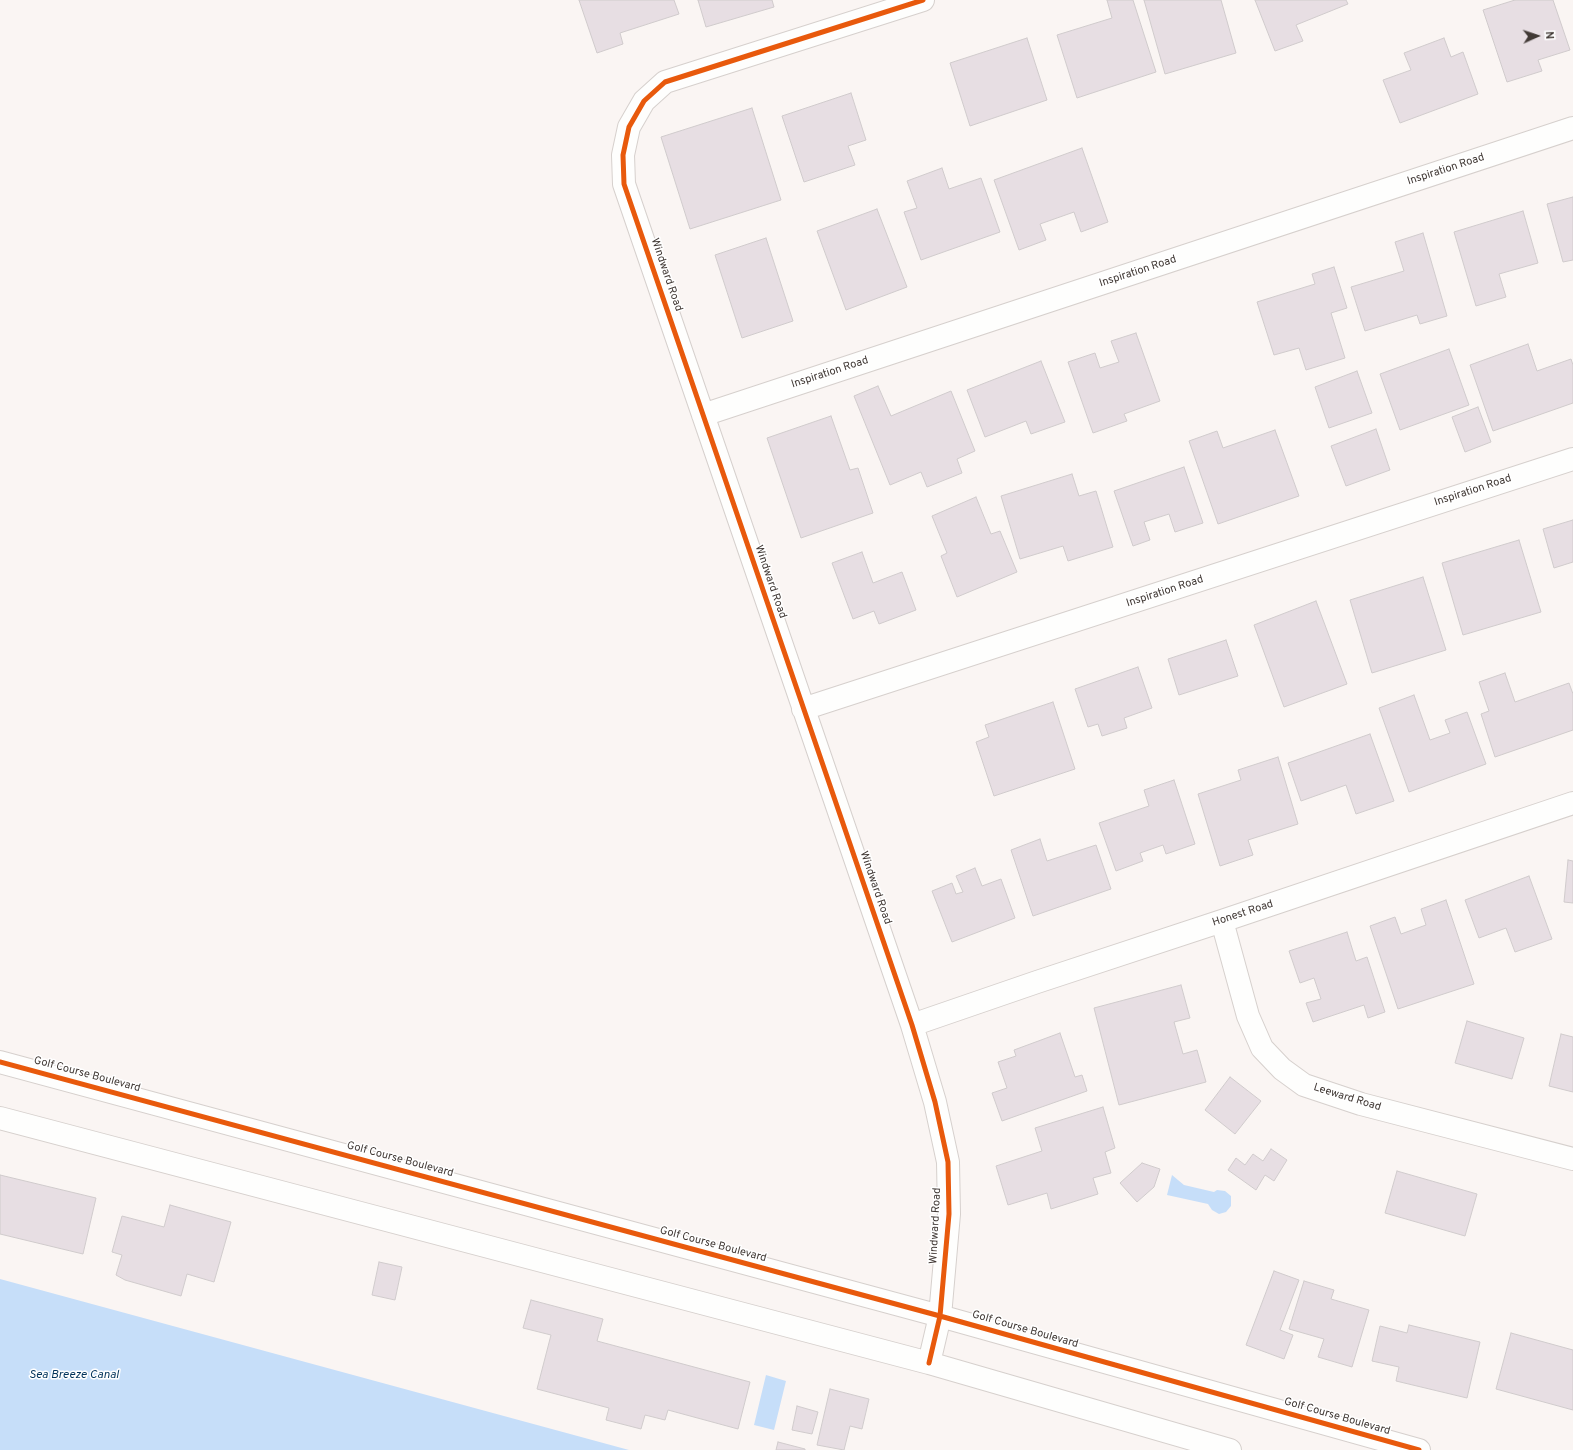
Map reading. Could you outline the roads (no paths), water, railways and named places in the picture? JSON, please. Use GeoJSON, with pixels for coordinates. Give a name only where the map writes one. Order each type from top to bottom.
{"type":"FeatureCollection","features":[{"type":"Feature","properties":{"kind":"street","name":"Windward Road"},"geometry":{"type":"LineString","coordinates":[[922,0],[665,82],[644,101],[629,127],[623,155],[624,184],[912,1025],[935,1102],[948,1162],[949,1214],[940,1316],[929,1363]]}},
{"type":"Feature","properties":{"kind":"street","name":"Inspiration Road"},"geometry":{"type":"LineString","coordinates":[[703,415],[1573,128]]}},
{"type":"Feature","properties":{"kind":"street","name":"Inspiration Road"},"geometry":{"type":"LineString","coordinates":[[803,709],[1573,459]]}},
{"type":"Feature","properties":{"kind":"street","name":"Honest Road"},"geometry":{"type":"LineString","coordinates":[[912,1025],[1573,803]]}},
{"type":"Feature","properties":{"kind":"street","name":"Leeward Road"},"geometry":{"type":"LineString","coordinates":[[1222,921],[1248,1016],[1262,1048],[1282,1070],[1304,1085],[1361,1104],[1573,1159]]}},
{"type":"Feature","properties":{"kind":"street","name":"Golf Course Boulevard"},"geometry":{"type":"LineString","coordinates":[[0,1062],[940,1316],[1419,1450]]}},
{"type":"Feature","properties":{"kind":"street"},"geometry":{"type":"LineString","coordinates":[[0,1118],[929,1363],[1230,1450]]}},
{"type":"Feature","properties":{"kind":"water"},"geometry":{"type":"Polygon","coordinates":[[[1172,1175],[1184,1185],[1214,1192],[1217,1190],[1225,1191],[1231,1196],[1231,1206],[1226,1212],[1219,1214],[1212,1210],[1208,1204],[1167,1195],[1172,1175]]]}},
{"type":"Feature","properties":{"kind":"water","name":"Sea Breeze Canal"},"geometry":{"type":"Polygon","coordinates":[[[0,1279],[629,1450],[0,1450],[0,1279]]]}},
{"type":"Feature","properties":{"kind":"water"},"geometry":{"type":"Polygon","coordinates":[[[766,1375],[786,1381],[774,1430],[754,1425],[766,1375]]]}}]}
